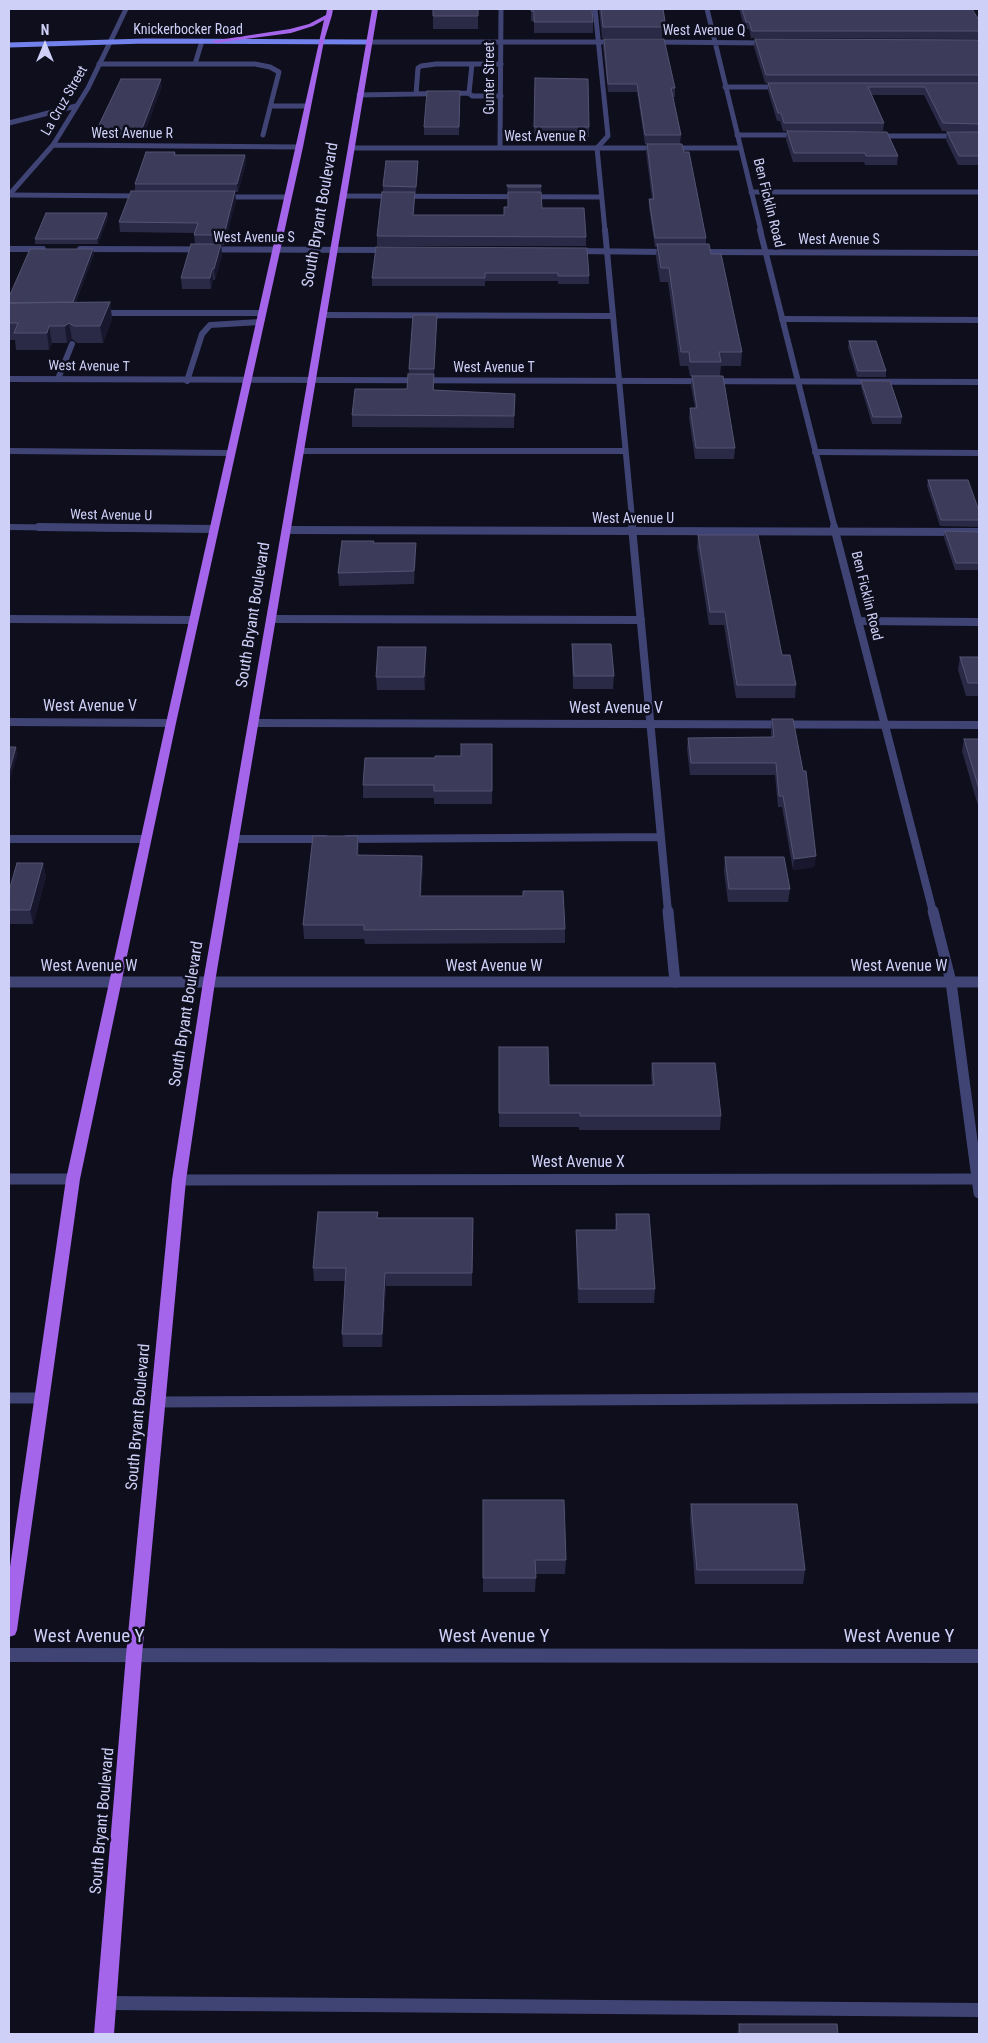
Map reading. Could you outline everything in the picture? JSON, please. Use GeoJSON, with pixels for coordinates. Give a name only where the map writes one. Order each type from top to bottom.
{"type":"FeatureCollection","features":[{"type":"Feature","properties":{"kind":"main road","name":"South Bryant Boulevard"},"geometry":{"type":"LineString","coordinates":[[104,2034],[134,1655],[179,1180],[209,982],[375,9]]}},
{"type":"Feature","properties":{"kind":"main road","name":"South Bryant Boulevard"},"geometry":{"type":"LineString","coordinates":[[9,1630],[73,1179],[246,381],[300,146],[321,42],[330,12]]}},
{"type":"Feature","properties":{"kind":"main road"},"geometry":{"type":"LineString","coordinates":[[215,41],[291,32],[311,25],[330,12]]}},
{"type":"Feature","properties":{"kind":"main road","name":"Knickerbocker Road"},"geometry":{"type":"LineString","coordinates":[[9,45],[202,41],[368,42]]}},
{"type":"Feature","properties":{"kind":"street","name":"La Cruz Street"},"geometry":{"type":"LineString","coordinates":[[9,195],[53,145],[88,88],[126,9]]}},
{"type":"Feature","properties":{"kind":"street","name":"Gunter Street"},"geometry":{"type":"LineString","coordinates":[[500,148],[501,9]]}},
{"type":"Feature","properties":{"kind":"street"},"geometry":{"type":"LineString","coordinates":[[596,9],[608,136],[597,148],[674,982]]}},
{"type":"Feature","properties":{"kind":"street","name":"Ben Ficklin Road"},"geometry":{"type":"LineString","coordinates":[[707,9],[796,380],[951,982],[979,1193]]}},
{"type":"Feature","properties":{"kind":"street"},"geometry":{"type":"LineString","coordinates":[[195,64],[202,41]]}},
{"type":"Feature","properties":{"kind":"street"},"geometry":{"type":"LineString","coordinates":[[368,42],[618,42]]}},
{"type":"Feature","properties":{"kind":"street","name":"West Avenue Q"},"geometry":{"type":"LineString","coordinates":[[647,42],[773,43]]}},
{"type":"Feature","properties":{"kind":"street"},"geometry":{"type":"LineString","coordinates":[[99,64],[255,64],[270,67],[279,72],[263,134]]}},
{"type":"Feature","properties":{"kind":"street"},"geometry":{"type":"LineString","coordinates":[[416,94],[418,68],[421,66],[436,64],[501,64]]}},
{"type":"Feature","properties":{"kind":"street"},"geometry":{"type":"LineString","coordinates":[[470,93],[472,64]]}},
{"type":"Feature","properties":{"kind":"street"},"geometry":{"type":"LineString","coordinates":[[725,87],[784,87]]}},
{"type":"Feature","properties":{"kind":"street"},"geometry":{"type":"LineString","coordinates":[[359,94],[470,93],[472,96],[501,96]]}},
{"type":"Feature","properties":{"kind":"street"},"geometry":{"type":"LineString","coordinates":[[9,123],[76,106]]}},
{"type":"Feature","properties":{"kind":"street"},"geometry":{"type":"LineString","coordinates":[[271,106],[307,106]]}},
{"type":"Feature","properties":{"kind":"street"},"geometry":{"type":"LineString","coordinates":[[737,135],[805,135]]}},
{"type":"Feature","properties":{"kind":"street"},"geometry":{"type":"LineString","coordinates":[[872,136],[979,136]]}},
{"type":"Feature","properties":{"kind":"street","name":"West Avenue R"},"geometry":{"type":"LineString","coordinates":[[53,145],[300,146]]}},
{"type":"Feature","properties":{"kind":"street","name":"West Avenue R"},"geometry":{"type":"LineString","coordinates":[[350,148],[740,148]]}},
{"type":"Feature","properties":{"kind":"street"},"geometry":{"type":"LineString","coordinates":[[751,192],[979,192]]}},
{"type":"Feature","properties":{"kind":"street"},"geometry":{"type":"LineString","coordinates":[[9,195],[148,196]]}},
{"type":"Feature","properties":{"kind":"street"},"geometry":{"type":"LineString","coordinates":[[342,196],[602,197]]}},
{"type":"Feature","properties":{"kind":"street"},"geometry":{"type":"LineString","coordinates":[[218,197],[288,197]]}},
{"type":"Feature","properties":{"kind":"street"},"geometry":{"type":"LineString","coordinates":[[9,249],[48,249]]}},
{"type":"Feature","properties":{"kind":"street","name":"West Avenue S"},"geometry":{"type":"LineString","coordinates":[[68,249],[392,250]]}},
{"type":"Feature","properties":{"kind":"street"},"geometry":{"type":"LineString","coordinates":[[567,251],[676,252]]}},
{"type":"Feature","properties":{"kind":"street","name":"West Avenue S"},"geometry":{"type":"LineString","coordinates":[[686,252],[979,253]]}},
{"type":"Feature","properties":{"kind":"street"},"geometry":{"type":"LineString","coordinates":[[87,314],[261,318]]}},
{"type":"Feature","properties":{"kind":"street"},"geometry":{"type":"LineString","coordinates":[[322,315],[612,316]]}},
{"type":"Feature","properties":{"kind":"street"},"geometry":{"type":"LineString","coordinates":[[187,381],[202,334],[210,326],[261,318]]}},
{"type":"Feature","properties":{"kind":"street"},"geometry":{"type":"LineString","coordinates":[[782,319],[979,320]]}},
{"type":"Feature","properties":{"kind":"street"},"geometry":{"type":"LineString","coordinates":[[58,379],[72,344]]}},
{"type":"Feature","properties":{"kind":"street","name":"West Avenue T"},"geometry":{"type":"LineString","coordinates":[[9,379],[979,382]]}},
{"type":"Feature","properties":{"kind":"street"},"geometry":{"type":"LineString","coordinates":[[9,451],[231,453]]}},
{"type":"Feature","properties":{"kind":"street"},"geometry":{"type":"LineString","coordinates":[[300,451],[625,451]]}},
{"type":"Feature","properties":{"kind":"street"},"geometry":{"type":"LineString","coordinates":[[815,452],[979,453]]}},
{"type":"Feature","properties":{"kind":"street","name":"West Avenue U"},"geometry":{"type":"LineString","coordinates":[[9,527],[214,529]]}},
{"type":"Feature","properties":{"kind":"street","name":"West Avenue U"},"geometry":{"type":"LineString","coordinates":[[286,530],[979,532]]}},
{"type":"Feature","properties":{"kind":"street"},"geometry":{"type":"LineString","coordinates":[[9,619],[194,620]]}},
{"type":"Feature","properties":{"kind":"street"},"geometry":{"type":"LineString","coordinates":[[271,619],[641,620]]}},
{"type":"Feature","properties":{"kind":"street"},"geometry":{"type":"LineString","coordinates":[[858,621],[979,622]]}},
{"type":"Feature","properties":{"kind":"street","name":"West Avenue V"},"geometry":{"type":"LineString","coordinates":[[9,722],[171,723]]}},
{"type":"Feature","properties":{"kind":"street","name":"West Avenue V"},"geometry":{"type":"LineString","coordinates":[[254,723],[979,725]]}},
{"type":"Feature","properties":{"kind":"street"},"geometry":{"type":"LineString","coordinates":[[234,840],[661,837]]}},
{"type":"Feature","properties":{"kind":"street"},"geometry":{"type":"LineString","coordinates":[[9,839],[146,840]]}},
{"type":"Feature","properties":{"kind":"street","name":"West Avenue W"},"geometry":{"type":"LineString","coordinates":[[9,982],[979,982]]}},
{"type":"Feature","properties":{"kind":"street"},"geometry":{"type":"LineString","coordinates":[[9,1179],[73,1179]]}},
{"type":"Feature","properties":{"kind":"street","name":"West Avenue X"},"geometry":{"type":"LineString","coordinates":[[179,1180],[977,1179]]}},
{"type":"Feature","properties":{"kind":"street"},"geometry":{"type":"LineString","coordinates":[[9,1398],[42,1398]]}},
{"type":"Feature","properties":{"kind":"street"},"geometry":{"type":"LineString","coordinates":[[158,1402],[979,1398]]}},
{"type":"Feature","properties":{"kind":"street","name":"West Avenue Y"},"geometry":{"type":"LineString","coordinates":[[9,1655],[979,1656]]}},
{"type":"Feature","properties":{"kind":"street"},"geometry":{"type":"LineString","coordinates":[[106,2003],[979,2010]]}},
{"type":"Feature","properties":{"kind":"building"},"geometry":{"type":"Polygon","coordinates":[[[433,9],[478,9],[478,16],[433,16],[433,9]]]}},
{"type":"Feature","properties":{"kind":"building"},"geometry":{"type":"Polygon","coordinates":[[[531,9],[592,9],[593,22],[534,22],[534,11],[531,11],[531,9]]]}},
{"type":"Feature","properties":{"kind":"building"},"geometry":{"type":"Polygon","coordinates":[[[601,9],[663,9],[665,21],[661,21],[663,27],[603,27],[601,9]]]}},
{"type":"Feature","properties":{"kind":"building"},"geometry":{"type":"Polygon","coordinates":[[[742,9],[972,9],[979,20],[979,31],[752,31],[749,22],[746,22],[742,9]]]}},
{"type":"Feature","properties":{"kind":"building"},"geometry":{"type":"Polygon","coordinates":[[[604,39],[664,39],[675,88],[671,88],[681,135],[645,135],[637,84],[608,84],[604,39]]]}},
{"type":"Feature","properties":{"kind":"building"},"geometry":{"type":"Polygon","coordinates":[[[755,39],[979,40],[979,75],[766,75],[755,39]]]}},
{"type":"Feature","properties":{"kind":"building"},"geometry":{"type":"Polygon","coordinates":[[[535,78],[588,79],[589,127],[534,127],[535,78]]]}},
{"type":"Feature","properties":{"kind":"building"},"geometry":{"type":"Polygon","coordinates":[[[121,79],[161,79],[142,129],[97,129],[121,79]]]}},
{"type":"Feature","properties":{"kind":"building"},"geometry":{"type":"Polygon","coordinates":[[[768,83],[979,83],[979,124],[943,123],[925,87],[868,87],[884,123],[784,123],[781,113],[778,113],[768,83]]]}},
{"type":"Feature","properties":{"kind":"building"},"geometry":{"type":"Polygon","coordinates":[[[427,91],[460,91],[459,127],[424,127],[427,91]]]}},
{"type":"Feature","properties":{"kind":"building"},"geometry":{"type":"Polygon","coordinates":[[[787,131],[887,132],[898,156],[866,156],[865,153],[794,153],[787,131]]]}},
{"type":"Feature","properties":{"kind":"building"},"geometry":{"type":"Polygon","coordinates":[[[947,132],[979,132],[979,156],[959,156],[947,132]]]}},
{"type":"Feature","properties":{"kind":"building"},"geometry":{"type":"Polygon","coordinates":[[[647,144],[682,144],[684,152],[689,152],[706,238],[655,238],[649,199],[654,199],[647,144]]]}},
{"type":"Feature","properties":{"kind":"building"},"geometry":{"type":"Polygon","coordinates":[[[146,152],[175,152],[174,155],[245,155],[237,184],[135,184],[146,152]]]}},
{"type":"Feature","properties":{"kind":"building"},"geometry":{"type":"Polygon","coordinates":[[[386,161],[418,161],[416,187],[383,186],[386,161]]]}},
{"type":"Feature","properties":{"kind":"building"},"geometry":{"type":"Polygon","coordinates":[[[507,185],[541,185],[541,187],[508,187],[507,185]]]}},
{"type":"Feature","properties":{"kind":"building"},"geometry":{"type":"Polygon","coordinates":[[[131,191],[235,191],[224,235],[194,235],[198,223],[119,222],[131,191]]]}},
{"type":"Feature","properties":{"kind":"building"},"geometry":{"type":"Polygon","coordinates":[[[382,192],[415,192],[413,215],[504,215],[504,207],[508,207],[508,192],[541,192],[542,208],[584,208],[586,237],[377,236],[382,192]]]}},
{"type":"Feature","properties":{"kind":"building"},"geometry":{"type":"Polygon","coordinates":[[[46,213],[107,213],[97,239],[35,239],[46,213]]]}},
{"type":"Feature","properties":{"kind":"building"},"geometry":{"type":"Polygon","coordinates":[[[191,244],[221,244],[210,278],[181,278],[191,244]]]}},
{"type":"Feature","properties":{"kind":"building"},"geometry":{"type":"Polygon","coordinates":[[[657,244],[709,244],[711,254],[721,254],[742,352],[719,352],[721,362],[690,362],[689,352],[681,352],[669,268],[661,268],[657,244]]]}},
{"type":"Feature","properties":{"kind":"building"},"geometry":{"type":"Polygon","coordinates":[[[376,247],[587,248],[589,276],[558,276],[558,273],[485,273],[485,278],[372,278],[376,247]]]}},
{"type":"Feature","properties":{"kind":"building"},"geometry":{"type":"Polygon","coordinates":[[[30,249],[93,249],[73,302],[9,303],[9,297],[30,249]]]}},
{"type":"Feature","properties":{"kind":"building"},"geometry":{"type":"Polygon","coordinates":[[[110,302],[100,326],[74,326],[69,323],[65,326],[49,326],[47,333],[14,333],[18,323],[9,323],[9,303],[110,302]]]}},
{"type":"Feature","properties":{"kind":"building"},"geometry":{"type":"Polygon","coordinates":[[[413,315],[437,315],[434,369],[409,369],[413,315]]]}},
{"type":"Feature","properties":{"kind":"building"},"geometry":{"type":"Polygon","coordinates":[[[849,341],[876,341],[886,371],[858,371],[849,341]]]}},
{"type":"Feature","properties":{"kind":"building"},"geometry":{"type":"Polygon","coordinates":[[[408,374],[434,374],[433,390],[515,394],[514,416],[352,415],[355,389],[407,389],[408,374]]]}},
{"type":"Feature","properties":{"kind":"building"},"geometry":{"type":"Polygon","coordinates":[[[692,376],[723,376],[735,448],[696,448],[690,408],[697,408],[692,376]]]}},
{"type":"Feature","properties":{"kind":"building"},"geometry":{"type":"Polygon","coordinates":[[[861,381],[890,381],[902,417],[873,417],[861,381]]]}},
{"type":"Feature","properties":{"kind":"building"},"geometry":{"type":"Polygon","coordinates":[[[928,480],[968,480],[979,511],[979,520],[941,520],[928,480]]]}},
{"type":"Feature","properties":{"kind":"building"},"geometry":{"type":"Polygon","coordinates":[[[945,531],[979,532],[979,563],[956,563],[945,531]]]}},
{"type":"Feature","properties":{"kind":"building"},"geometry":{"type":"Polygon","coordinates":[[[698,535],[758,535],[782,655],[790,655],[796,685],[737,685],[725,612],[710,612],[698,535]]]}},
{"type":"Feature","properties":{"kind":"building"},"geometry":{"type":"Polygon","coordinates":[[[342,541],[416,543],[414,571],[338,573],[342,541]]]}},
{"type":"Feature","properties":{"kind":"building"},"geometry":{"type":"Polygon","coordinates":[[[572,644],[611,644],[614,676],[574,676],[572,644]]]}},
{"type":"Feature","properties":{"kind":"building"},"geometry":{"type":"Polygon","coordinates":[[[378,647],[426,647],[424,677],[376,677],[378,647]]]}},
{"type":"Feature","properties":{"kind":"building"},"geometry":{"type":"Polygon","coordinates":[[[960,657],[979,657],[979,683],[968,683],[960,657]]]}},
{"type":"Feature","properties":{"kind":"building"},"geometry":{"type":"Polygon","coordinates":[[[772,719],[793,719],[803,771],[806,771],[816,856],[794,859],[783,796],[779,796],[776,763],[691,763],[688,738],[774,737],[772,719]]]}},
{"type":"Feature","properties":{"kind":"building"},"geometry":{"type":"Polygon","coordinates":[[[964,739],[979,739],[979,789],[964,739]]]}},
{"type":"Feature","properties":{"kind":"building"},"geometry":{"type":"Polygon","coordinates":[[[461,744],[492,744],[492,791],[434,791],[434,785],[363,785],[365,758],[461,756],[461,744]]]}},
{"type":"Feature","properties":{"kind":"building"},"geometry":{"type":"Polygon","coordinates":[[[9,747],[16,747],[9,772],[9,747]]]}},
{"type":"Feature","properties":{"kind":"building"},"geometry":{"type":"Polygon","coordinates":[[[313,836],[358,836],[357,855],[422,856],[420,896],[523,896],[523,891],[563,891],[565,929],[364,930],[364,925],[303,925],[313,836]]]}},
{"type":"Feature","properties":{"kind":"building"},"geometry":{"type":"Polygon","coordinates":[[[725,857],[784,857],[790,889],[729,889],[725,857]]]}},
{"type":"Feature","properties":{"kind":"building"},"geometry":{"type":"Polygon","coordinates":[[[17,863],[43,863],[30,910],[9,910],[9,891],[17,863]]]}},
{"type":"Feature","properties":{"kind":"building"},"geometry":{"type":"Polygon","coordinates":[[[499,1047],[548,1047],[549,1085],[654,1085],[652,1063],[715,1063],[721,1116],[580,1116],[580,1113],[499,1113],[499,1047]]]}},
{"type":"Feature","properties":{"kind":"building"},"geometry":{"type":"Polygon","coordinates":[[[318,1212],[378,1212],[377,1218],[473,1218],[472,1273],[385,1273],[382,1334],[342,1334],[346,1268],[313,1268],[318,1212]]]}},
{"type":"Feature","properties":{"kind":"building"},"geometry":{"type":"Polygon","coordinates":[[[616,1214],[649,1214],[655,1289],[579,1289],[576,1230],[617,1230],[616,1214]]]}},
{"type":"Feature","properties":{"kind":"building"},"geometry":{"type":"Polygon","coordinates":[[[483,1500],[564,1500],[566,1560],[535,1560],[536,1578],[483,1578],[483,1500]]]}},
{"type":"Feature","properties":{"kind":"building"},"geometry":{"type":"Polygon","coordinates":[[[691,1504],[797,1504],[805,1570],[697,1570],[691,1504]]]}},
{"type":"Feature","properties":{"kind":"building"},"geometry":{"type":"Polygon","coordinates":[[[739,2024],[837,2024],[838,2034],[740,2034],[739,2024]]]}}]}
